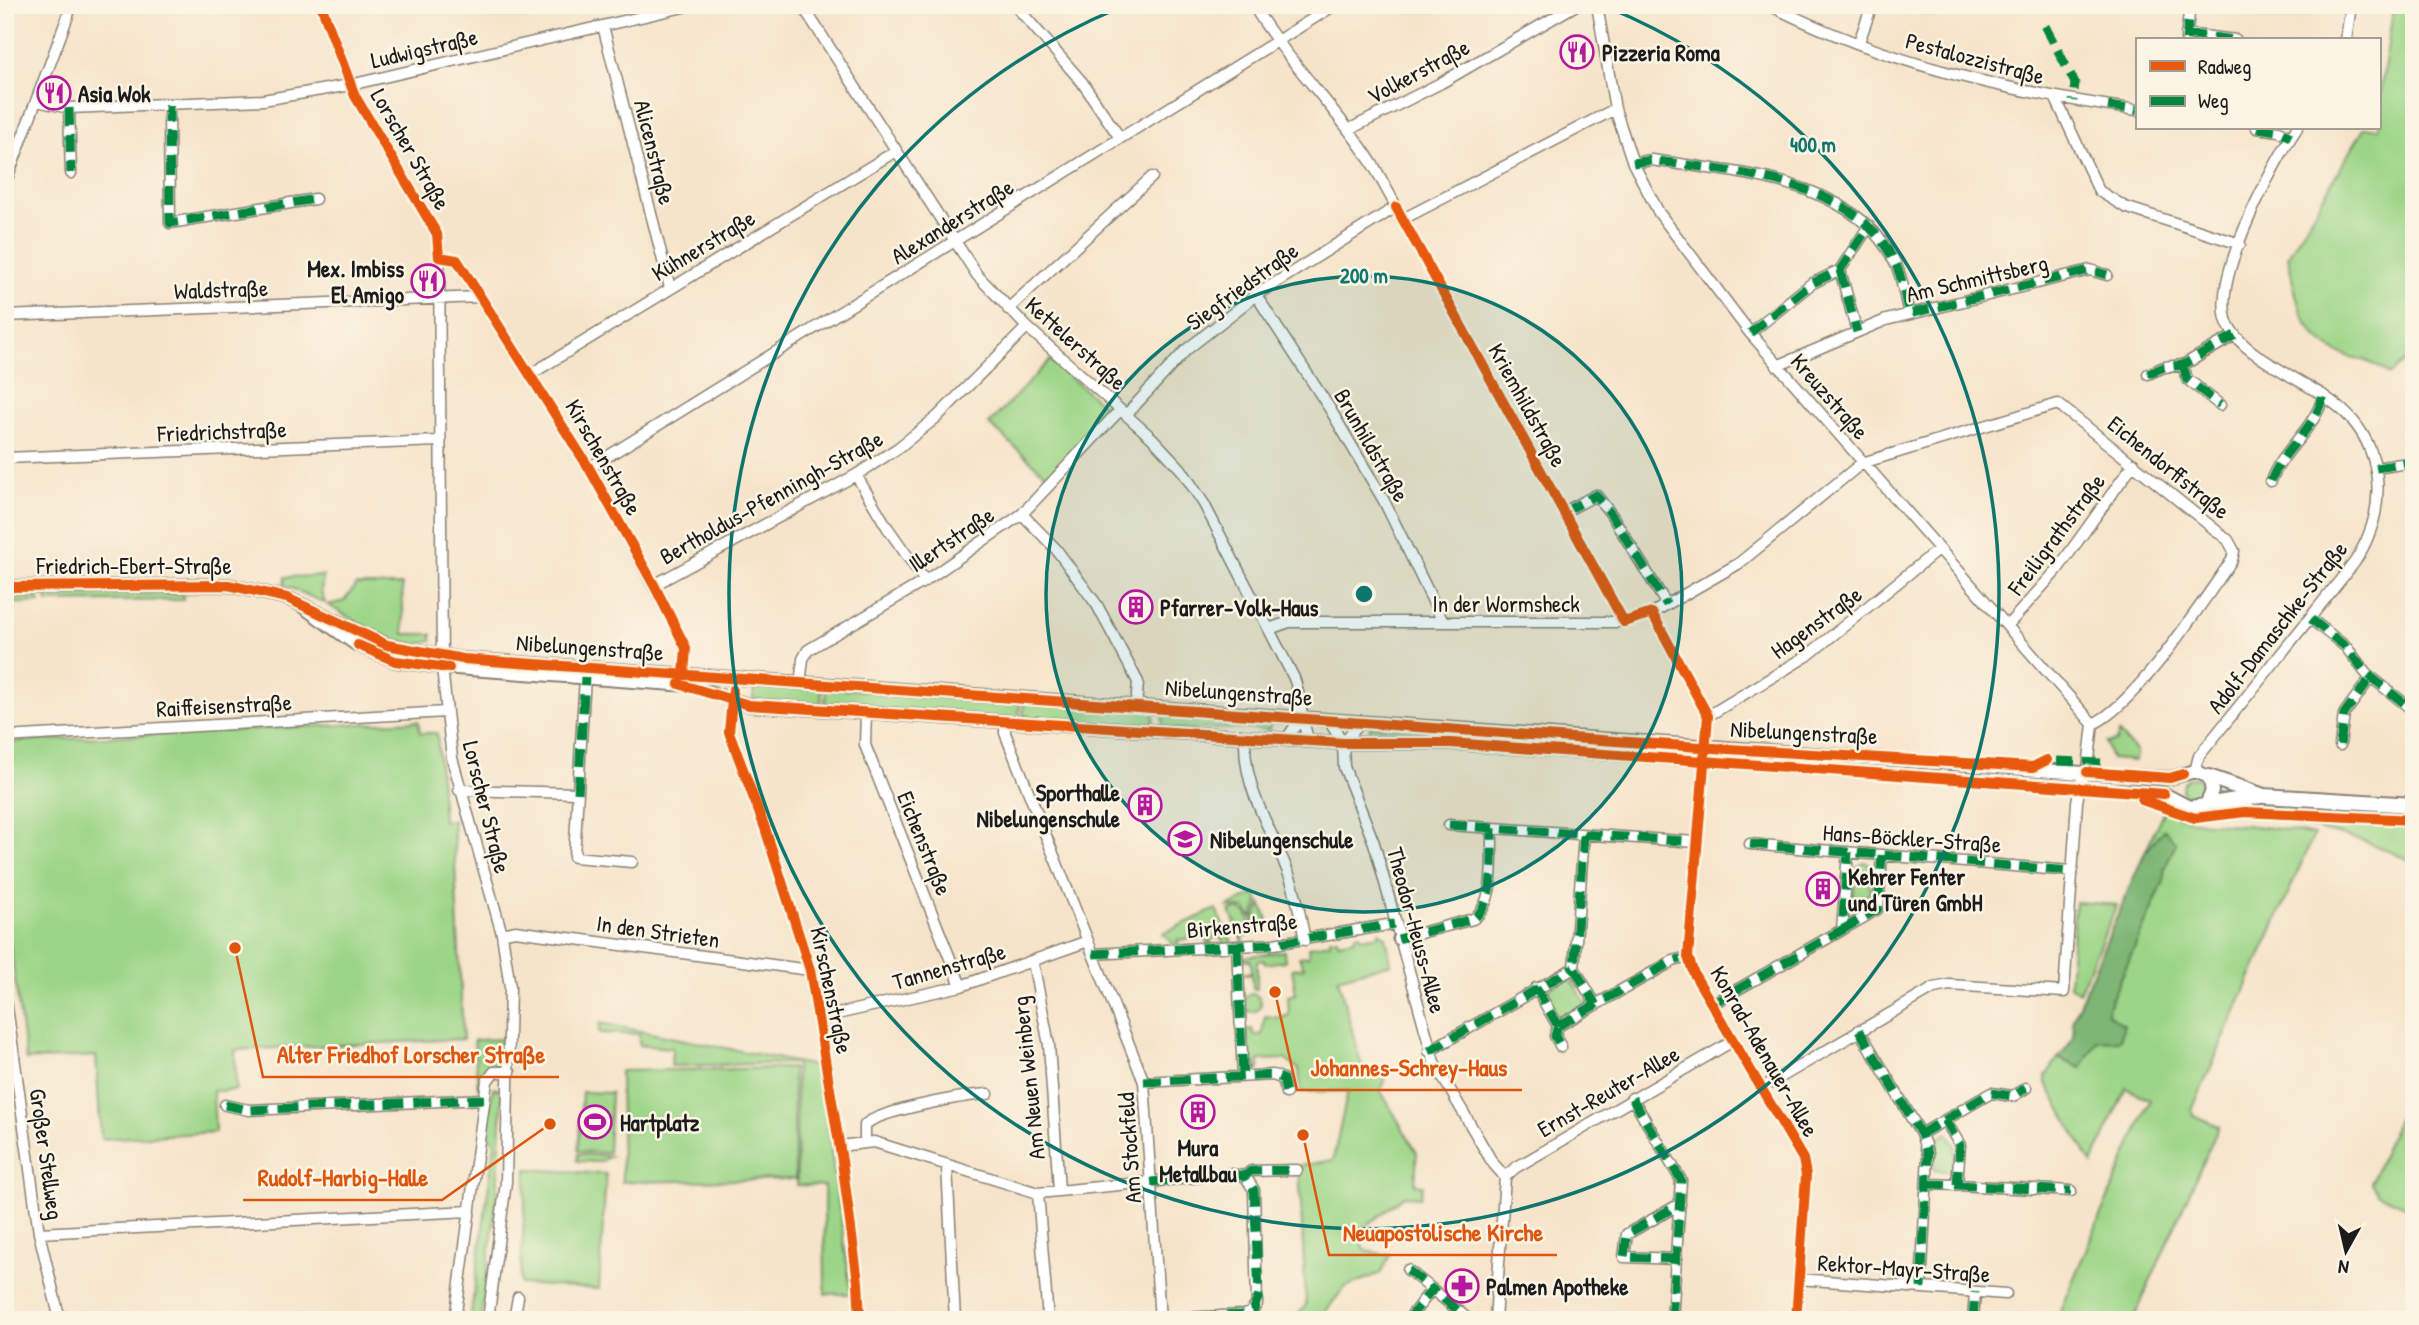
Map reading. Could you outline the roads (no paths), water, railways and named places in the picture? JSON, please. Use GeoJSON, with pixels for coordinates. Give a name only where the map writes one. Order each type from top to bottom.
{"type":"FeatureCollection","features":[{"type":"Feature","properties":{"kind":"main road"},"geometry":{"type":"LineString","coordinates":[[2209,777],[2264,796]]}},
{"type":"Feature","properties":{"kind":"main road"},"geometry":{"type":"LineString","coordinates":[[2206,805],[2264,796],[2414,805]]}},
{"type":"Feature","properties":{"kind":"street"},"geometry":{"type":"LineString","coordinates":[[5,184],[72,5]]}},
{"type":"Feature","properties":{"kind":"street","name":"Lorscher Straße"},"geometry":{"type":"LineString","coordinates":[[321,5],[350,85],[437,234],[442,662],[446,712],[459,790],[502,934],[510,987],[506,1182],[488,1320]]}},
{"type":"Feature","properties":{"kind":"street","name":"Ludwigstraße"},"geometry":{"type":"LineString","coordinates":[[37,101],[69,108],[241,103],[350,85],[692,5]]}},
{"type":"Feature","properties":{"kind":"street","name":"Kettelerstraße"},"geometry":{"type":"LineString","coordinates":[[802,5],[977,275],[1008,309],[1123,412],[1181,469],[1204,504],[1294,678],[1301,702],[1301,718],[1310,740]]}},
{"type":"Feature","properties":{"kind":"street"},"geometry":{"type":"LineString","coordinates":[[1015,5],[1082,82],[1120,138]]}},
{"type":"Feature","properties":{"kind":"street","name":"Kriemhildstraße"},"geometry":{"type":"LineString","coordinates":[[1253,5],[1277,41],[1350,129],[1403,219],[1624,622]]}},
{"type":"Feature","properties":{"kind":"street","name":"Alexanderstraße"},"geometry":{"type":"LineString","coordinates":[[589,468],[1335,5]]}},
{"type":"Feature","properties":{"kind":"street","name":"Volkerstraße"},"geometry":{"type":"LineString","coordinates":[[1350,129],[1441,83],[1576,5]]}},
{"type":"Feature","properties":{"kind":"street","name":"Kreuzstraße"},"geometry":{"type":"LineString","coordinates":[[1597,5],[1615,110],[1633,163],[1659,213],[1777,366],[2093,724]]}},
{"type":"Feature","properties":{"kind":"street","name":"Pestalozzistraße"},"geometry":{"type":"LineString","coordinates":[[1769,5],[1944,74],[2056,99],[2136,110]]}},
{"type":"Feature","properties":{"kind":"street"},"geometry":{"type":"LineString","coordinates":[[1859,42],[1872,5]]}},
{"type":"Feature","properties":{"kind":"street"},"geometry":{"type":"LineString","coordinates":[[2186,37],[2190,5]]}},
{"type":"Feature","properties":{"kind":"street"},"geometry":{"type":"LineString","coordinates":[[2346,38],[2351,5]]}},
{"type":"Feature","properties":{"kind":"street","name":"Alicenstraße"},"geometry":{"type":"LineString","coordinates":[[603,26],[670,288]]}},
{"type":"Feature","properties":{"kind":"street","name":"Pestalozzistraße"},"geometry":{"type":"LineString","coordinates":[[2056,99],[2099,191],[2125,208],[2240,244]]}},
{"type":"Feature","properties":{"kind":"street"},"geometry":{"type":"LineString","coordinates":[[169,105],[170,223],[315,199]]}},
{"type":"Feature","properties":{"kind":"street"},"geometry":{"type":"LineString","coordinates":[[69,108],[71,173]]}},
{"type":"Feature","properties":{"kind":"street"},"geometry":{"type":"LineString","coordinates":[[1403,219],[1615,110]]}},
{"type":"Feature","properties":{"kind":"street"},"geometry":{"type":"LineString","coordinates":[[2272,130],[2291,137]]}},
{"type":"Feature","properties":{"kind":"street"},"geometry":{"type":"LineString","coordinates":[[2148,374],[2183,365],[2235,335],[2227,320],[2224,298],[2240,244],[2272,170],[2296,130]]}},
{"type":"Feature","properties":{"kind":"street","name":"Kühnerstraße"},"geometry":{"type":"LineString","coordinates":[[531,374],[895,151]]}},
{"type":"Feature","properties":{"kind":"street"},"geometry":{"type":"LineString","coordinates":[[1633,163],[1652,160],[1770,179],[1820,196],[1868,226],[1885,245],[1897,268],[1909,314]]}},
{"type":"Feature","properties":{"kind":"street"},"geometry":{"type":"LineString","coordinates":[[1008,309],[1152,177]]}},
{"type":"Feature","properties":{"kind":"street","name":"Siegfriedstraße"},"geometry":{"type":"LineString","coordinates":[[1123,412],[1186,350],[1256,295],[1396,207]]}},
{"type":"Feature","properties":{"kind":"street"},"geometry":{"type":"LineString","coordinates":[[1750,333],[1811,284],[1840,270],[1868,226]]}},
{"type":"Feature","properties":{"kind":"street"},"geometry":{"type":"LineString","coordinates":[[438,300],[480,297],[457,260],[439,257]]}},
{"type":"Feature","properties":{"kind":"street"},"geometry":{"type":"LineString","coordinates":[[1840,270],[1857,332]]}},
{"type":"Feature","properties":{"kind":"street","name":"Am Schmittsberg"},"geometry":{"type":"LineString","coordinates":[[1777,366],[1857,332],[1909,314],[2090,270],[2107,275]]}},
{"type":"Feature","properties":{"kind":"street","name":"Brunhildstraße"},"geometry":{"type":"LineString","coordinates":[[1256,295],[1330,409],[1384,501],[1443,622]]}},
{"type":"Feature","properties":{"kind":"street","name":"Kirschenstraße"},"geometry":{"type":"LineString","coordinates":[[480,297],[589,468],[654,585],[685,648],[683,680]]}},
{"type":"Feature","properties":{"kind":"street","name":"Waldstraße"},"geometry":{"type":"LineString","coordinates":[[5,316],[438,300]]}},
{"type":"Feature","properties":{"kind":"street","name":"Bertholdus-Pfenningh-Straße"},"geometry":{"type":"LineString","coordinates":[[654,585],[856,475],[898,448],[937,417],[1027,327]]}},
{"type":"Feature","properties":{"kind":"street","name":"Adolf-Damaschke-Straße"},"geometry":{"type":"LineString","coordinates":[[2189,773],[2199,756],[2354,563],[2371,532],[2378,499],[2370,448],[2357,424],[2336,402],[2290,379],[2244,346],[2235,335]]}},
{"type":"Feature","properties":{"kind":"street"},"geometry":{"type":"LineString","coordinates":[[2183,365],[2187,379],[2220,405]]}},
{"type":"Feature","properties":{"kind":"street"},"geometry":{"type":"LineString","coordinates":[[2271,481],[2277,464],[2321,408],[2323,395]]}},
{"type":"Feature","properties":{"kind":"street","name":"Eichendorffstraße"},"geometry":{"type":"LineString","coordinates":[[1862,463],[2058,404],[2228,540],[2234,551],[2232,560],[2164,654],[2114,712],[2093,724]]}},
{"type":"Feature","properties":{"kind":"street","name":"Illertstraße"},"geometry":{"type":"LineString","coordinates":[[800,684],[803,659],[808,650],[925,582],[1022,514],[1123,412]]}},
{"type":"Feature","properties":{"kind":"street","name":"Friedrichstraße"},"geometry":{"type":"LineString","coordinates":[[5,458],[439,441]]}},
{"type":"Feature","properties":{"kind":"street"},"geometry":{"type":"LineString","coordinates":[[2375,468],[2414,462]]}},
{"type":"Feature","properties":{"kind":"street","name":"In der Wormsheck"},"geometry":{"type":"LineString","coordinates":[[1269,629],[1289,622],[1624,622],[1652,613],[1738,564],[1862,463]]}},
{"type":"Feature","properties":{"kind":"street","name":"Freiligrathstraße"},"geometry":{"type":"LineString","coordinates":[[2007,626],[2057,570],[2134,463]]}},
{"type":"Feature","properties":{"kind":"street"},"geometry":{"type":"LineString","coordinates":[[856,475],[887,527],[925,582]]}},
{"type":"Feature","properties":{"kind":"street"},"geometry":{"type":"LineString","coordinates":[[1564,512],[1596,495],[1667,605]]}},
{"type":"Feature","properties":{"kind":"street"},"geometry":{"type":"LineString","coordinates":[[1022,514],[1056,549],[1092,596],[1138,682],[1136,707]]}},
{"type":"Feature","properties":{"kind":"street","name":"Hagenstraße"},"geometry":{"type":"LineString","coordinates":[[1708,716],[1807,656],[1939,549]]}},
{"type":"Feature","properties":{"kind":"street","name":"Friedrich-Ebert-Straße"},"geometry":{"type":"LineString","coordinates":[[5,587],[228,584],[278,595],[373,640],[442,662]]}},
{"type":"Feature","properties":{"kind":"street"},"geometry":{"type":"LineString","coordinates":[[1652,613],[1708,716],[1705,747]]}},
{"type":"Feature","properties":{"kind":"street"},"geometry":{"type":"LineString","coordinates":[[2311,619],[2346,648],[2371,677],[2414,712]]}},
{"type":"Feature","properties":{"kind":"street"},"geometry":{"type":"LineString","coordinates":[[442,662],[585,677],[683,680],[731,701],[1343,743],[1451,743],[2147,791],[2195,808],[2206,805],[2213,791],[2209,777]]}},
{"type":"Feature","properties":{"kind":"street","name":"Nibelungenstraße"},"geometry":{"type":"LineString","coordinates":[[442,662],[683,680],[734,680],[1328,719],[2166,778],[2189,773],[2209,777]]}},
{"type":"Feature","properties":{"kind":"street"},"geometry":{"type":"LineString","coordinates":[[585,677],[574,857],[632,862]]}},
{"type":"Feature","properties":{"kind":"street"},"geometry":{"type":"LineString","coordinates":[[2340,745],[2344,714],[2371,677]]}},
{"type":"Feature","properties":{"kind":"street","name":"Kirschenstraße"},"geometry":{"type":"LineString","coordinates":[[734,680],[729,732],[765,828],[810,970],[839,1146],[858,1282],[860,1320]]}},
{"type":"Feature","properties":{"kind":"street","name":"Raiffeisenstraße"},"geometry":{"type":"LineString","coordinates":[[5,737],[446,712]]}},
{"type":"Feature","properties":{"kind":"street","name":"Eichenstraße"},"geometry":{"type":"LineString","coordinates":[[866,712],[865,745],[961,986]]}},
{"type":"Feature","properties":{"kind":"street"},"geometry":{"type":"LineString","coordinates":[[1287,738],[1301,718]]}},
{"type":"Feature","properties":{"kind":"street"},"geometry":{"type":"LineString","coordinates":[[1328,719],[1343,743]]}},
{"type":"Feature","properties":{"kind":"street","name":"Am Stockfeld"},"geometry":{"type":"LineString","coordinates":[[1005,721],[1005,733],[1144,1083],[1160,1320]]}},
{"type":"Feature","properties":{"kind":"street"},"geometry":{"type":"LineString","coordinates":[[1343,743],[1360,722]]}},
{"type":"Feature","properties":{"kind":"street"},"geometry":{"type":"LineString","coordinates":[[1762,1088],[1934,988],[1949,985],[2063,992],[2079,787],[2087,772],[2093,724]]}},
{"type":"Feature","properties":{"kind":"street"},"geometry":{"type":"LineString","coordinates":[[1245,736],[1245,769],[1255,801],[1294,889],[1305,940]]}},
{"type":"Feature","properties":{"kind":"street","name":"Theodor-Heuss-Allee"},"geometry":{"type":"LineString","coordinates":[[1343,743],[1344,767],[1374,843],[1429,1051],[1486,1152],[1505,1177]]}},
{"type":"Feature","properties":{"kind":"street","name":"Konrad-Adenauer-Allee"},"geometry":{"type":"LineString","coordinates":[[1705,747],[1688,957],[1733,1041],[1803,1159],[1806,1175],[1796,1320]]}},
{"type":"Feature","properties":{"kind":"street"},"geometry":{"type":"LineString","coordinates":[[2180,801],[2176,787],[2189,773]]}},
{"type":"Feature","properties":{"kind":"street"},"geometry":{"type":"LineString","coordinates":[[459,790],[578,793]]}},
{"type":"Feature","properties":{"kind":"street"},"geometry":{"type":"LineString","coordinates":[[1449,825],[1696,842]]}},
{"type":"Feature","properties":{"kind":"street"},"geometry":{"type":"LineString","coordinates":[[1398,939],[1473,919],[1484,912],[1488,900],[1492,828]]}},
{"type":"Feature","properties":{"kind":"street"},"geometry":{"type":"LineString","coordinates":[[1584,835],[1574,968],[1596,1005]]}},
{"type":"Feature","properties":{"kind":"street","name":"Hans-Böckler-Straße"},"geometry":{"type":"LineString","coordinates":[[1750,844],[2071,870]]}},
{"type":"Feature","properties":{"kind":"street"},"geometry":{"type":"LineString","coordinates":[[1842,930],[1848,852]]}},
{"type":"Feature","properties":{"kind":"street"},"geometry":{"type":"LineString","coordinates":[[1712,1004],[1878,909],[1882,855]]}},
{"type":"Feature","properties":{"kind":"street","name":"Birkenstraße"},"geometry":{"type":"LineString","coordinates":[[1093,954],[1237,947],[1305,940],[1394,924]]}},
{"type":"Feature","properties":{"kind":"street","name":"In den Strieten"},"geometry":{"type":"LineString","coordinates":[[502,934],[515,931],[810,970]]}},
{"type":"Feature","properties":{"kind":"street","name":"Tannenstraße"},"geometry":{"type":"LineString","coordinates":[[819,1018],[961,986],[1088,942]]}},
{"type":"Feature","properties":{"kind":"street"},"geometry":{"type":"LineString","coordinates":[[1237,947],[1243,1076]]}},
{"type":"Feature","properties":{"kind":"street"},"geometry":{"type":"LineString","coordinates":[[1561,1047],[1555,1036],[1558,1027],[1673,961],[1688,957]]}},
{"type":"Feature","properties":{"kind":"street","name":"Am Neuen Weinberg"},"geometry":{"type":"LineString","coordinates":[[1032,962],[1049,1045],[1059,1190]]}},
{"type":"Feature","properties":{"kind":"street"},"geometry":{"type":"LineString","coordinates":[[1429,1051],[1574,968]]}},
{"type":"Feature","properties":{"kind":"street"},"geometry":{"type":"LineString","coordinates":[[1536,988],[1558,1027]]}},
{"type":"Feature","properties":{"kind":"street","name":"Großer Stellweg"},"geometry":{"type":"LineString","coordinates":[[5,993],[39,1233],[60,1320]]}},
{"type":"Feature","properties":{"kind":"street"},"geometry":{"type":"LineString","coordinates":[[1860,1030],[1921,1134],[1928,1154],[1921,1288]]}},
{"type":"Feature","properties":{"kind":"street","name":"Ernst-Reuter-Allee"},"geometry":{"type":"LineString","coordinates":[[1505,1177],[1515,1168],[1632,1098],[1733,1041]]}},
{"type":"Feature","properties":{"kind":"street"},"geometry":{"type":"LineString","coordinates":[[455,1320],[487,1081],[494,1072],[510,1072]]}},
{"type":"Feature","properties":{"kind":"street"},"geometry":{"type":"LineString","coordinates":[[1144,1083],[1243,1076],[1280,1077],[1285,1081],[1286,1093]]}},
{"type":"Feature","properties":{"kind":"street"},"geometry":{"type":"LineString","coordinates":[[1921,1134],[1991,1093],[2012,1096],[2026,1088]]}},
{"type":"Feature","properties":{"kind":"street"},"geometry":{"type":"LineString","coordinates":[[865,1142],[865,1125],[879,1116],[972,1095],[988,1094]]}},
{"type":"Feature","properties":{"kind":"street"},"geometry":{"type":"LineString","coordinates":[[1632,1098],[1681,1180],[1672,1320]]}},
{"type":"Feature","properties":{"kind":"street"},"geometry":{"type":"LineString","coordinates":[[225,1105],[249,1110],[484,1099]]}},
{"type":"Feature","properties":{"kind":"street"},"geometry":{"type":"LineString","coordinates":[[1945,1120],[1960,1145],[1957,1185]]}},
{"type":"Feature","properties":{"kind":"street"},"geometry":{"type":"LineString","coordinates":[[839,1146],[865,1142],[1038,1193],[1230,1174],[1245,1176],[1251,1171],[1297,1170]]}},
{"type":"Feature","properties":{"kind":"street"},"geometry":{"type":"LineString","coordinates":[[947,1166],[955,1320]]}},
{"type":"Feature","properties":{"kind":"street"},"geometry":{"type":"LineString","coordinates":[[1160,1320],[1242,1315],[1250,1313],[1258,1304],[1254,1190],[1245,1176]]}},
{"type":"Feature","properties":{"kind":"street"},"geometry":{"type":"LineString","coordinates":[[1495,1320],[1505,1177]]}},
{"type":"Feature","properties":{"kind":"street"},"geometry":{"type":"LineString","coordinates":[[1928,1184],[2071,1191]]}},
{"type":"Feature","properties":{"kind":"street"},"geometry":{"type":"LineString","coordinates":[[1038,1193],[1048,1320]]}},
{"type":"Feature","properties":{"kind":"street"},"geometry":{"type":"LineString","coordinates":[[1677,1259],[1624,1257],[1627,1234],[1680,1204]]}},
{"type":"Feature","properties":{"kind":"street"},"geometry":{"type":"LineString","coordinates":[[39,1233],[470,1211]]}},
{"type":"Feature","properties":{"kind":"street"},"geometry":{"type":"LineString","coordinates":[[1408,1270],[1469,1320]]}},
{"type":"Feature","properties":{"kind":"street","name":"Rektor-Mayr-Straße"},"geometry":{"type":"LineString","coordinates":[[1798,1279],[2006,1294]]}},
{"type":"Feature","properties":{"kind":"street"},"geometry":{"type":"LineString","coordinates":[[1408,1320],[1432,1289]]}},
{"type":"Feature","properties":{"kind":"street"},"geometry":{"type":"LineString","coordinates":[[1973,1320],[1975,1292]]}},
{"type":"Feature","properties":{"kind":"street"},"geometry":{"type":"LineString","coordinates":[[514,1320],[518,1297]]}},
{"type":"Feature","properties":{"kind":"place","name":"Pizzeria Roma"},"geometry":{"type":"Point","coordinates":[1577,52]}},
{"type":"Feature","properties":{"kind":"place","name":"Asia Wok"},"geometry":{"type":"Point","coordinates":[54,93]}},
{"type":"Feature","properties":{"kind":"place","name":"Mex. Imbiss El Amigo"},"geometry":{"type":"Point","coordinates":[428,281]}},
{"type":"Feature","properties":{"kind":"place","name":"Pfarrer-Volk-Haus"},"geometry":{"type":"Point","coordinates":[1136,607]}},
{"type":"Feature","properties":{"kind":"place","name":"Sporthalle Nibelungenschule"},"geometry":{"type":"Point","coordinates":[1145,805]}},
{"type":"Feature","properties":{"kind":"place","name":"Nibelungenschule"},"geometry":{"type":"Point","coordinates":[1185,839]}},
{"type":"Feature","properties":{"kind":"place","name":"Kehrer Fenter und Türen GmbH"},"geometry":{"type":"Point","coordinates":[1823,889]}},
{"type":"Feature","properties":{"kind":"place","name":"Alter Friedhof Lorscher Straße"},"geometry":{"type":"Point","coordinates":[235,948]}},
{"type":"Feature","properties":{"kind":"place","name":"Johannes-Schrey-Haus"},"geometry":{"type":"Point","coordinates":[1275,992]}},
{"type":"Feature","properties":{"kind":"place","name":"Mura Metallbau"},"geometry":{"type":"Point","coordinates":[1198,1112]}},
{"type":"Feature","properties":{"kind":"place","name":"Hartplatz"},"geometry":{"type":"Point","coordinates":[595,1122]}},
{"type":"Feature","properties":{"kind":"place","name":"Rudolf-Harbig-Halle"},"geometry":{"type":"Point","coordinates":[550,1124]}},
{"type":"Feature","properties":{"kind":"place","name":"Neuapostolische Kirche"},"geometry":{"type":"Point","coordinates":[1303,1135]}},
{"type":"Feature","properties":{"kind":"place","name":"Palmen Apotheke"},"geometry":{"type":"Point","coordinates":[1462,1286]}}]}
